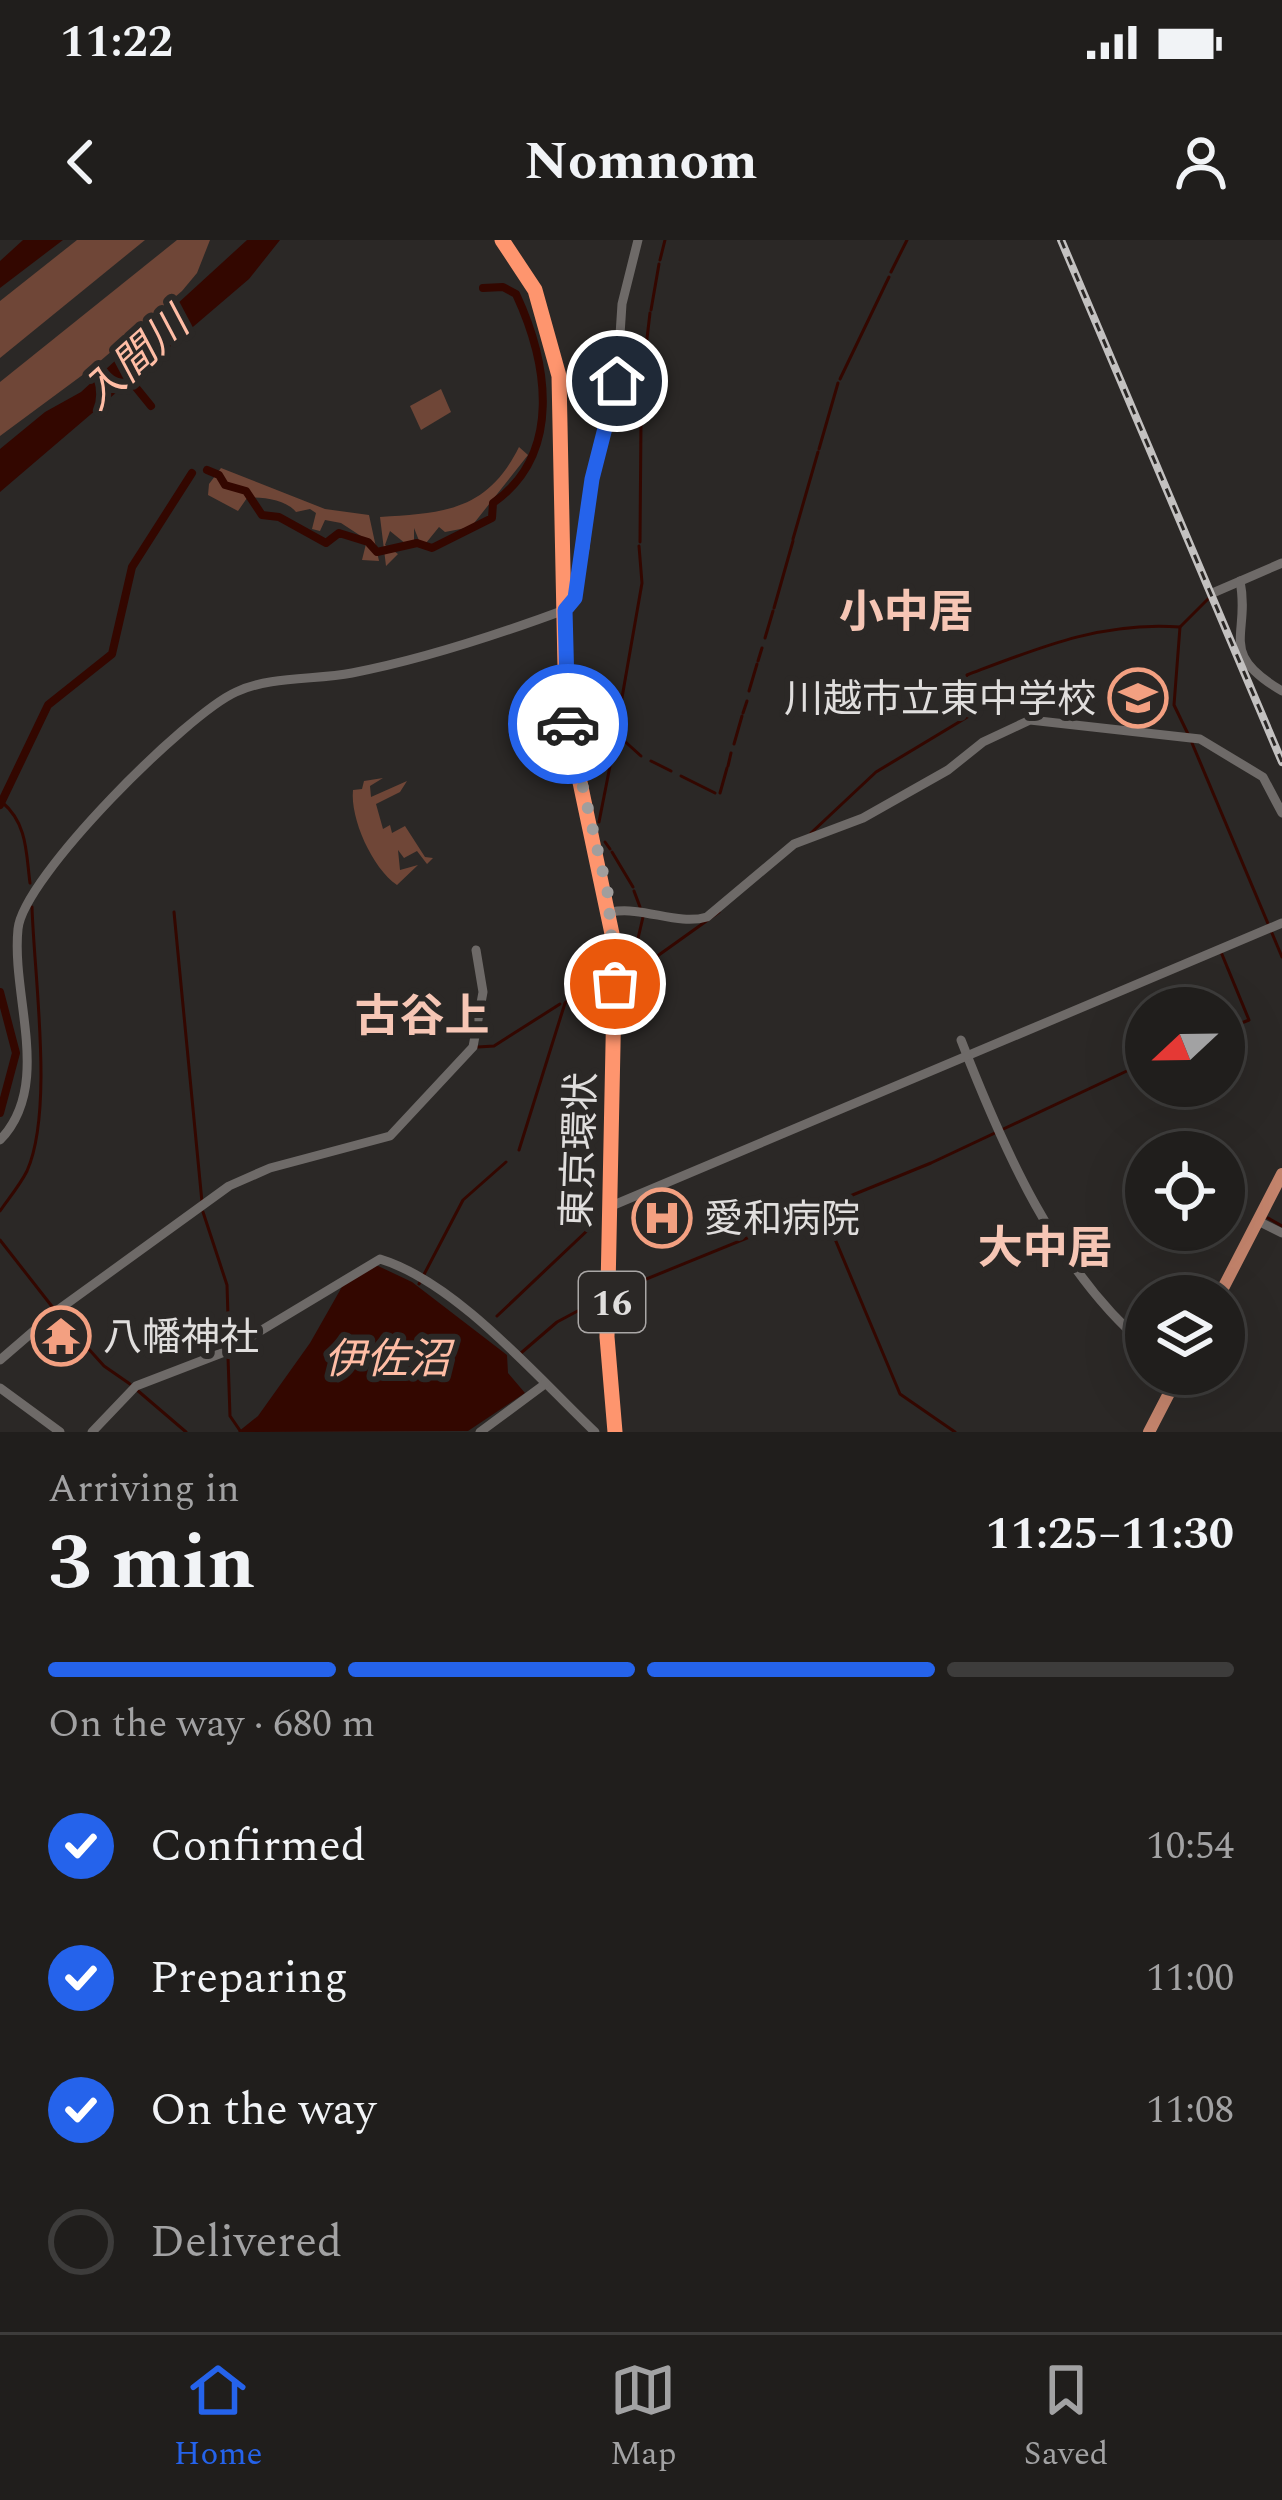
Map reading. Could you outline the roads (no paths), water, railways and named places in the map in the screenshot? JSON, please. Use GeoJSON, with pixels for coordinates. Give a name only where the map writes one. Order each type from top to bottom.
{"type":"FeatureCollection","features":[{"type":"Feature","properties":{"kind":"highway","name":"東京環状"},"geometry":{"type":"LineString","coordinates":[[502,240],[516,249],[548,324],[565,405],[568,731],[615,912],[607,1355],[618,1432]]}},
{"type":"Feature","properties":{"kind":"main road"},"geometry":{"type":"LineString","coordinates":[[1230,1275],[1282,1174]]}},
{"type":"Feature","properties":{"kind":"main road"},"geometry":{"type":"LineString","coordinates":[[1149,1432],[1168,1395]]}},
{"type":"Feature","properties":{"kind":"street"},"geometry":{"type":"LineString","coordinates":[[0,1140],[18,1115],[26,1087],[17,944],[21,913],[54,862],[117,794],[237,692],[355,673],[567,609],[585,548],[592,479],[617,381],[622,304],[638,240]]}},
{"type":"Feature","properties":{"kind":"street"},"geometry":{"type":"LineString","coordinates":[[1215,592],[1282,563]]}},
{"type":"Feature","properties":{"kind":"street"},"geometry":{"type":"LineString","coordinates":[[1240,581],[1238,640],[1252,672],[1282,691]]}},
{"type":"Feature","properties":{"kind":"street"},"geometry":{"type":"LineString","coordinates":[[615,912],[650,910],[694,920],[707,916],[794,844],[865,817],[948,770],[983,742],[1030,720],[1200,739],[1263,777],[1281,810]]}},
{"type":"Feature","properties":{"kind":"street"},"geometry":{"type":"LineString","coordinates":[[611,1206],[1282,923]]}},
{"type":"Feature","properties":{"kind":"street"},"geometry":{"type":"LineString","coordinates":[[0,1360],[69,1302],[229,1186],[270,1168],[375,1144],[392,1135],[473,1047],[482,1012],[476,950]]}},
{"type":"Feature","properties":{"kind":"street"},"geometry":{"type":"LineString","coordinates":[[961,1040],[1018,1172],[1090,1287],[1125,1324]]}},
{"type":"Feature","properties":{"kind":"street"},"geometry":{"type":"LineString","coordinates":[[1258,1221],[1282,1233]]}},
{"type":"Feature","properties":{"kind":"street"},"geometry":{"type":"LineString","coordinates":[[92,1432],[136,1386],[227,1351],[380,1259],[424,1280],[596,1432]]}},
{"type":"Feature","properties":{"kind":"street"},"geometry":{"type":"LineString","coordinates":[[481,1432],[545,1384]]}},
{"type":"Feature","properties":{"kind":"street"},"geometry":{"type":"LineString","coordinates":[[0,1388],[60,1432]]}},
{"type":"Feature","properties":{"kind":"water"},"geometry":{"type":"Polygon","coordinates":[[[23,240],[63,240],[0,288],[0,261],[23,240]]]}},
{"type":"Feature","properties":{"kind":"water","name":"入間川"},"geometry":{"type":"Polygon","coordinates":[[[247,240],[280,240],[249,279],[0,492],[0,449],[45,412],[81,392],[247,240]]]}},
{"type":"Feature","properties":{"kind":"water","name":"伊佐沼"},"geometry":{"type":"Polygon","coordinates":[[[376,1265],[412,1282],[507,1355],[508,1373],[525,1393],[468,1431],[238,1432],[258,1416],[310,1343],[343,1285],[376,1265]]]}},
{"type":"Feature","properties":{"kind":"waterway"},"geometry":{"type":"LineString","coordinates":[[660,260],[665,240]]}},
{"type":"Feature","properties":{"kind":"waterway"},"geometry":{"type":"LineString","coordinates":[[891,272],[907,240]]}},
{"type":"Feature","properties":{"kind":"waterway"},"geometry":{"type":"LineString","coordinates":[[651,310],[659,264]]}},
{"type":"Feature","properties":{"kind":"waterway"},"geometry":{"type":"LineString","coordinates":[[840,379],[889,277]]}},
{"type":"Feature","properties":{"kind":"waterway"},"geometry":{"type":"LineString","coordinates":[[207,470],[219,475],[225,485],[246,491],[262,515],[279,517],[326,543],[339,533],[368,542],[377,552],[417,543],[432,548],[492,518],[493,503],[531,459],[543,406],[536,349],[516,294],[503,287],[483,288]]}},
{"type":"Feature","properties":{"kind":"waterway"},"geometry":{"type":"LineString","coordinates":[[644,364],[650,313]]}},
{"type":"Feature","properties":{"kind":"waterway"},"geometry":{"type":"LineString","coordinates":[[641,417],[644,366]]}},
{"type":"Feature","properties":{"kind":"waterway","name":"入間川"},"geometry":{"type":"LineString","coordinates":[[125,374],[151,406]]}},
{"type":"Feature","properties":{"kind":"waterway"},"geometry":{"type":"LineString","coordinates":[[819,449],[838,383]]}},
{"type":"Feature","properties":{"kind":"waterway"},"geometry":{"type":"LineString","coordinates":[[640,542],[641,420]]}},
{"type":"Feature","properties":{"kind":"waterway"},"geometry":{"type":"LineString","coordinates":[[793,539],[818,452]]}},
{"type":"Feature","properties":{"kind":"waterway"},"geometry":{"type":"LineString","coordinates":[[0,805],[48,705],[112,654],[132,567],[192,473]]}},
{"type":"Feature","properties":{"kind":"waterway"},"geometry":{"type":"LineString","coordinates":[[774,608],[793,541]]}},
{"type":"Feature","properties":{"kind":"waterway"},"geometry":{"type":"LineString","coordinates":[[616,732],[642,583],[639,546]]}},
{"type":"Feature","properties":{"kind":"waterway"},"geometry":{"type":"LineString","coordinates":[[1188,734],[1174,705],[1180,627],[1208,599]]}},
{"type":"Feature","properties":{"kind":"waterway"},"geometry":{"type":"LineString","coordinates":[[765,638],[773,611]]}},
{"type":"Feature","properties":{"kind":"waterway"},"geometry":{"type":"LineString","coordinates":[[811,833],[876,772],[979,710],[964,682],[967,675],[1097,632],[1180,627]]}},
{"type":"Feature","properties":{"kind":"waterway"},"geometry":{"type":"LineString","coordinates":[[758,661],[762,648]]}},
{"type":"Feature","properties":{"kind":"waterway"},"geometry":{"type":"LineString","coordinates":[[749,691],[757,664]]}},
{"type":"Feature","properties":{"kind":"waterway"},"geometry":{"type":"LineString","coordinates":[[743,713],[747,701]]}},
{"type":"Feature","properties":{"kind":"waterway"},"geometry":{"type":"LineString","coordinates":[[734,744],[742,716]]}},
{"type":"Feature","properties":{"kind":"waterway"},"geometry":{"type":"LineString","coordinates":[[610,764],[615,737]]}},
{"type":"Feature","properties":{"kind":"waterway"},"geometry":{"type":"LineString","coordinates":[[620,737],[641,756]]}},
{"type":"Feature","properties":{"kind":"waterway"},"geometry":{"type":"LineString","coordinates":[[1192,743],[1282,957]]}},
{"type":"Feature","properties":{"kind":"waterway"},"geometry":{"type":"LineString","coordinates":[[728,766],[731,753]]}},
{"type":"Feature","properties":{"kind":"waterway"},"geometry":{"type":"LineString","coordinates":[[651,761],[671,771]]}},
{"type":"Feature","properties":{"kind":"waterway"},"geometry":{"type":"LineString","coordinates":[[599,822],[610,766]]}},
{"type":"Feature","properties":{"kind":"waterway"},"geometry":{"type":"LineString","coordinates":[[720,793],[727,768]]}},
{"type":"Feature","properties":{"kind":"waterway"},"geometry":{"type":"LineString","coordinates":[[681,776],[715,793]]}},
{"type":"Feature","properties":{"kind":"waterway"},"geometry":{"type":"LineString","coordinates":[[2,802],[21,830],[30,883]]}},
{"type":"Feature","properties":{"kind":"waterway"},"geometry":{"type":"LineString","coordinates":[[605,842],[610,849]]}},
{"type":"Feature","properties":{"kind":"waterway"},"geometry":{"type":"LineString","coordinates":[[612,852],[633,887]]}},
{"type":"Feature","properties":{"kind":"waterway"},"geometry":{"type":"LineString","coordinates":[[634,891],[640,907]]}},
{"type":"Feature","properties":{"kind":"waterway"},"geometry":{"type":"LineString","coordinates":[[0,1211],[27,1171],[39,1114],[32,907]]}},
{"type":"Feature","properties":{"kind":"waterway"},"geometry":{"type":"LineString","coordinates":[[174,912],[202,1202]]}},
{"type":"Feature","properties":{"kind":"waterway"},"geometry":{"type":"LineString","coordinates":[[621,982],[719,912]]}},
{"type":"Feature","properties":{"kind":"waterway"},"geometry":{"type":"LineString","coordinates":[[629,977],[643,917]]}},
{"type":"Feature","properties":{"kind":"waterway"},"geometry":{"type":"LineString","coordinates":[[1221,952],[1235,987]]}},
{"type":"Feature","properties":{"kind":"waterway"},"geometry":{"type":"LineString","coordinates":[[519,1150],[565,1003],[577,993],[605,985]]}},
{"type":"Feature","properties":{"kind":"waterway"},"geometry":{"type":"LineString","coordinates":[[0,992],[16,1053],[0,1113]]}},
{"type":"Feature","properties":{"kind":"waterway"},"geometry":{"type":"LineString","coordinates":[[478,1047],[494,1046],[560,1004]]}},
{"type":"Feature","properties":{"kind":"waterway"},"geometry":{"type":"LineString","coordinates":[[1245,1010],[1249,1020],[1245,1022]]}},
{"type":"Feature","properties":{"kind":"waterway"},"geometry":{"type":"LineString","coordinates":[[617,1291],[931,1163],[1125,1072]]}},
{"type":"Feature","properties":{"kind":"waterway"},"geometry":{"type":"LineString","coordinates":[[419,1284],[463,1200],[506,1162]]}},
{"type":"Feature","properties":{"kind":"waterway"},"geometry":{"type":"LineString","coordinates":[[822,1208],[900,1394],[955,1432]]}},
{"type":"Feature","properties":{"kind":"waterway"},"geometry":{"type":"LineString","coordinates":[[203,1212],[227,1285],[229,1348]]}},
{"type":"Feature","properties":{"kind":"waterway"},"geometry":{"type":"LineString","coordinates":[[1268,1218],[1282,1226]]}},
{"type":"Feature","properties":{"kind":"waterway"},"geometry":{"type":"LineString","coordinates":[[497,1316],[591,1227]]}},
{"type":"Feature","properties":{"kind":"waterway"},"geometry":{"type":"LineString","coordinates":[[0,1240],[54,1309]]}},
{"type":"Feature","properties":{"kind":"waterway"},"geometry":{"type":"LineString","coordinates":[[521,1353],[557,1322],[602,1298]]}},
{"type":"Feature","properties":{"kind":"waterway"},"geometry":{"type":"LineString","coordinates":[[59,1316],[104,1366],[130,1384]]}},
{"type":"Feature","properties":{"kind":"waterway"},"geometry":{"type":"LineString","coordinates":[[228,1357],[230,1416],[241,1432]]}},
{"type":"Feature","properties":{"kind":"waterway"},"geometry":{"type":"LineString","coordinates":[[137,1390],[186,1432]]}},
{"type":"Feature","properties":{"kind":"railway"},"geometry":{"type":"LineString","coordinates":[[1061,240],[1282,762]]}},
{"type":"Feature","properties":{"kind":"place","name":"川越市立東中学校"},"geometry":{"type":"Point","coordinates":[1138,698]}},
{"type":"Feature","properties":{"kind":"place","name":"愛和病院"},"geometry":{"type":"Point","coordinates":[662,1218]}},
{"type":"Feature","properties":{"kind":"place","name":"八幡神社"},"geometry":{"type":"Point","coordinates":[61,1336]}},
{"type":"Feature","properties":{"kind":"district","name":"小中居"},"geometry":{"type":"Point","coordinates":[906,611]}},
{"type":"Feature","properties":{"kind":"district","name":"古谷上"},"geometry":{"type":"Point","coordinates":[422,1015]}},
{"type":"Feature","properties":{"kind":"district","name":"大中居"},"geometry":{"type":"Point","coordinates":[1045,1247]}}]}
